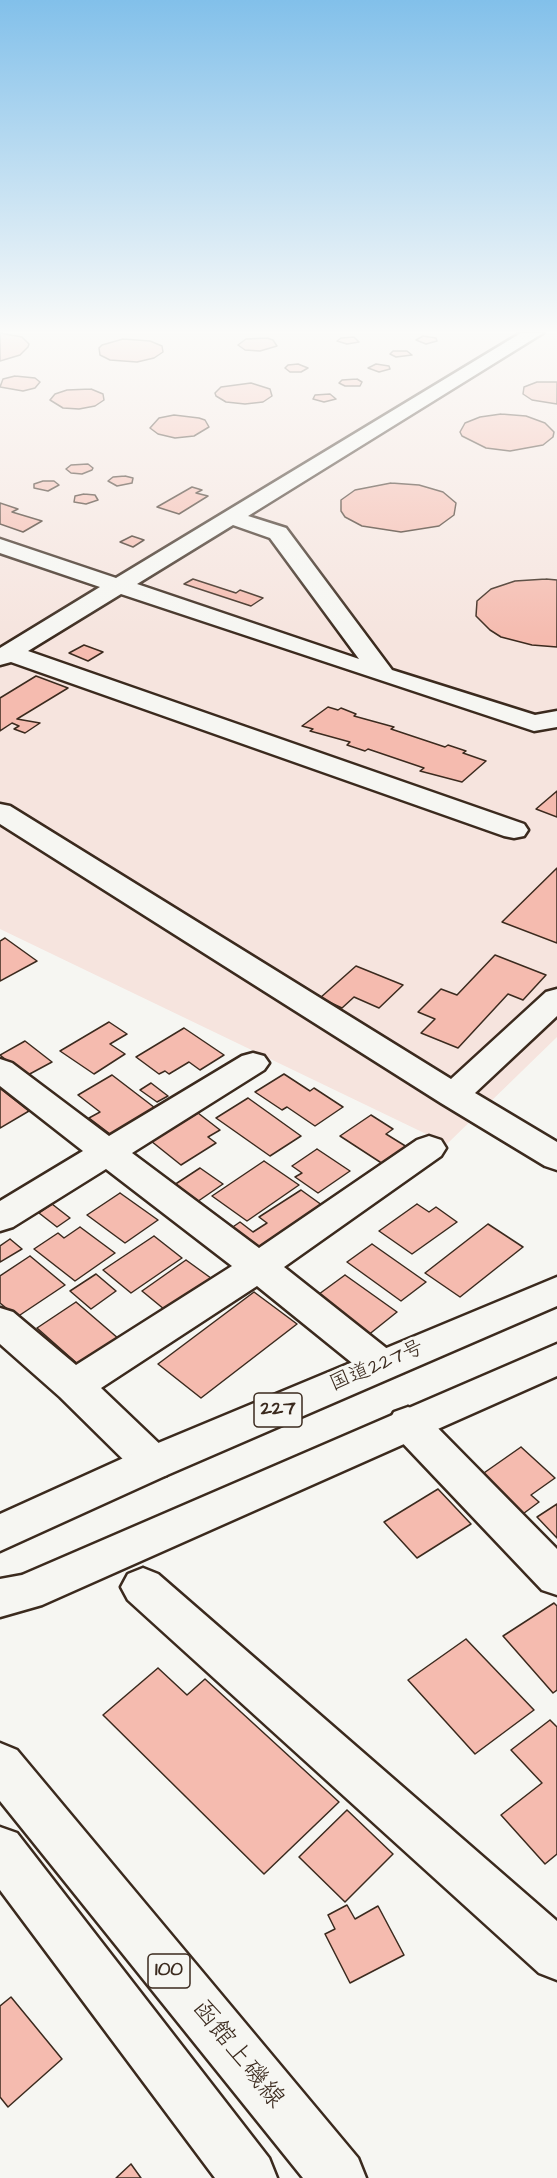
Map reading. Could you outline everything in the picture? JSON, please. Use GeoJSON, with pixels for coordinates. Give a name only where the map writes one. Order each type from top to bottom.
{"type":"FeatureCollection","features":[{"type":"Feature","properties":{"kind":"main road"},"geometry":{"type":"LineString","coordinates":[[4,655],[366,435]]}},
{"type":"Feature","properties":{"kind":"main road"},"geometry":{"type":"LineString","coordinates":[[230,517],[278,533],[384,675]]}},
{"type":"Feature","properties":{"kind":"main road"},"geometry":{"type":"LineString","coordinates":[[0,546],[534,723],[557,719]]}},
{"type":"Feature","properties":{"kind":"main road"},"geometry":{"type":"LineString","coordinates":[[4,655],[514,830]]}},
{"type":"Feature","properties":{"kind":"main road"},"geometry":{"type":"LineString","coordinates":[[0,812],[557,1158]]}},
{"type":"Feature","properties":{"kind":"main road"},"geometry":{"type":"LineString","coordinates":[[453,1095],[557,999]]}},
{"type":"Feature","properties":{"kind":"main road"},"geometry":{"type":"LineString","coordinates":[[0,1218],[253,1063]]}},
{"type":"Feature","properties":{"kind":"main road"},"geometry":{"type":"LineString","coordinates":[[0,1070],[258,1267],[381,1365]]}},
{"type":"Feature","properties":{"kind":"main road"},"geometry":{"type":"LineString","coordinates":[[74,1386],[258,1267],[429,1148]]}},
{"type":"Feature","properties":{"kind":"main road","name":"国道227号"},"geometry":{"type":"LineString","coordinates":[[0,1533],[153,1463],[557,1291]]}},
{"type":"Feature","properties":{"kind":"main road"},"geometry":{"type":"LineString","coordinates":[[0,1322],[74,1386],[153,1463]]}},
{"type":"Feature","properties":{"kind":"main road"},"geometry":{"type":"LineString","coordinates":[[0,1598],[27,1592],[557,1359]]}},
{"type":"Feature","properties":{"kind":"main road"},"geometry":{"type":"LineString","coordinates":[[408,1423],[557,1577]]}},
{"type":"Feature","properties":{"kind":"main road"},"geometry":{"type":"LineString","coordinates":[[143,1587],[557,1955]]}},
{"type":"Feature","properties":{"kind":"main road","name":"函館上磯線"},"geometry":{"type":"LineString","coordinates":[[0,1765],[338,2178]]}},
{"type":"Feature","properties":{"kind":"main road"},"geometry":{"type":"LineString","coordinates":[[0,1851],[249,2178]]}},
{"type":"Feature","properties":{"kind":"shaded area"},"geometry":{"type":"Polygon","coordinates":[[[0,435],[557,435],[557,1037],[447,1144],[0,929],[0,435]]]}},
{"type":"Feature","properties":{"kind":"building"},"geometry":{"type":"Polygon","coordinates":[[[161,435],[196,435],[194,436],[175,438],[161,435]]]}},
{"type":"Feature","properties":{"kind":"building"},"geometry":{"type":"Polygon","coordinates":[[[553,435],[543,445],[510,451],[486,448],[462,436],[553,435]]]}},
{"type":"Feature","properties":{"kind":"building"},"geometry":{"type":"Polygon","coordinates":[[[88,464],[93,468],[92,470],[82,474],[71,473],[66,469],[71,465],[88,464]]]}},
{"type":"Feature","properties":{"kind":"building"},"geometry":{"type":"Polygon","coordinates":[[[113,477],[133,478],[132,483],[117,486],[108,481],[113,477]]]}},
{"type":"Feature","properties":{"kind":"building"},"geometry":{"type":"Polygon","coordinates":[[[54,481],[59,485],[48,491],[34,488],[34,484],[54,481]]]}},
{"type":"Feature","properties":{"kind":"building"},"geometry":{"type":"Polygon","coordinates":[[[391,483],[419,485],[443,492],[456,503],[454,515],[439,526],[401,532],[362,526],[345,517],[341,511],[341,500],[355,490],[391,483]]]}},
{"type":"Feature","properties":{"kind":"building"},"geometry":{"type":"Polygon","coordinates":[[[192,487],[202,490],[196,493],[208,496],[179,514],[157,507],[192,487]]]}},
{"type":"Feature","properties":{"kind":"building"},"geometry":{"type":"Polygon","coordinates":[[[95,495],[98,500],[86,504],[74,502],[75,496],[95,495]]]}},
{"type":"Feature","properties":{"kind":"building"},"geometry":{"type":"Polygon","coordinates":[[[0,503],[18,509],[12,512],[42,521],[23,532],[0,524],[0,503]]]}},
{"type":"Feature","properties":{"kind":"building"},"geometry":{"type":"Polygon","coordinates":[[[132,536],[144,540],[133,547],[120,542],[132,536]]]}},
{"type":"Feature","properties":{"kind":"building"},"geometry":{"type":"Polygon","coordinates":[[[193,579],[236,593],[240,590],[263,598],[251,606],[184,584],[193,579]]]}},
{"type":"Feature","properties":{"kind":"building"},"geometry":{"type":"Polygon","coordinates":[[[557,580],[557,647],[532,645],[501,637],[476,616],[477,601],[491,589],[515,581],[557,580]]]}},
{"type":"Feature","properties":{"kind":"building"},"geometry":{"type":"Polygon","coordinates":[[[84,645],[103,652],[88,661],[69,653],[84,645]]]}},
{"type":"Feature","properties":{"kind":"building"},"geometry":{"type":"Polygon","coordinates":[[[36,676],[68,688],[17,719],[40,723],[25,733],[14,729],[19,726],[12,723],[0,731],[0,698],[36,676]]]}},
{"type":"Feature","properties":{"kind":"building"},"geometry":{"type":"Polygon","coordinates":[[[328,707],[338,710],[341,708],[356,714],[354,716],[394,727],[391,729],[445,747],[448,745],[466,751],[463,753],[486,761],[462,782],[420,771],[424,768],[368,749],[365,751],[347,745],[350,742],[310,731],[313,729],[302,726],[328,707]]]}},
{"type":"Feature","properties":{"kind":"building"},"geometry":{"type":"Polygon","coordinates":[[[557,791],[557,817],[536,809],[557,791]]]}},
{"type":"Feature","properties":{"kind":"building"},"geometry":{"type":"Polygon","coordinates":[[[557,868],[557,943],[502,922],[557,868]]]}},
{"type":"Feature","properties":{"kind":"building"},"geometry":{"type":"Polygon","coordinates":[[[5,938],[37,961],[0,981],[0,941],[5,938]]]}},
{"type":"Feature","properties":{"kind":"building"},"geometry":{"type":"Polygon","coordinates":[[[495,955],[546,975],[523,1000],[508,994],[458,1048],[421,1033],[435,1019],[418,1012],[441,989],[457,995],[495,955]]]}},
{"type":"Feature","properties":{"kind":"building"},"geometry":{"type":"Polygon","coordinates":[[[356,966],[403,985],[379,1008],[354,997],[342,1008],[320,998],[356,966]]]}},
{"type":"Feature","properties":{"kind":"building"},"geometry":{"type":"Polygon","coordinates":[[[109,1022],[127,1034],[110,1044],[125,1054],[94,1074],[60,1051],[109,1022]]]}},
{"type":"Feature","properties":{"kind":"building"},"geometry":{"type":"Polygon","coordinates":[[[184,1028],[224,1055],[200,1070],[189,1062],[169,1074],[165,1071],[159,1074],[136,1057],[184,1028]]]}},
{"type":"Feature","properties":{"kind":"building"},"geometry":{"type":"Polygon","coordinates":[[[25,1041],[52,1062],[26,1076],[0,1055],[25,1041]]]}},
{"type":"Feature","properties":{"kind":"building"},"geometry":{"type":"Polygon","coordinates":[[[284,1074],[310,1091],[314,1088],[343,1107],[315,1126],[287,1107],[282,1110],[255,1092],[284,1074]]]}},
{"type":"Feature","properties":{"kind":"building"},"geometry":{"type":"Polygon","coordinates":[[[112,1075],[159,1111],[114,1137],[89,1118],[100,1112],[78,1095],[112,1075]]]}},
{"type":"Feature","properties":{"kind":"building"},"geometry":{"type":"Polygon","coordinates":[[[151,1083],[168,1096],[157,1102],[140,1090],[151,1083]]]}},
{"type":"Feature","properties":{"kind":"building"},"geometry":{"type":"Polygon","coordinates":[[[0,1088],[29,1111],[0,1128],[0,1088]]]}},
{"type":"Feature","properties":{"kind":"building"},"geometry":{"type":"Polygon","coordinates":[[[248,1098],[301,1136],[270,1156],[216,1118],[248,1098]]]}},
{"type":"Feature","properties":{"kind":"building"},"geometry":{"type":"Polygon","coordinates":[[[198,1113],[220,1130],[208,1137],[216,1143],[181,1165],[151,1141],[198,1113]]]}},
{"type":"Feature","properties":{"kind":"building"},"geometry":{"type":"Polygon","coordinates":[[[371,1115],[393,1129],[386,1134],[407,1147],[383,1164],[340,1136],[371,1115]]]}},
{"type":"Feature","properties":{"kind":"building"},"geometry":{"type":"Polygon","coordinates":[[[317,1149],[350,1171],[318,1193],[295,1177],[302,1173],[292,1166],[317,1149]]]}},
{"type":"Feature","properties":{"kind":"building"},"geometry":{"type":"Polygon","coordinates":[[[264,1161],[299,1185],[247,1221],[212,1196],[264,1161]]]}},
{"type":"Feature","properties":{"kind":"building"},"geometry":{"type":"Polygon","coordinates":[[[200,1168],[223,1184],[194,1204],[171,1187],[200,1168]]]}},
{"type":"Feature","properties":{"kind":"building"},"geometry":{"type":"Polygon","coordinates":[[[301,1190],[326,1208],[258,1255],[227,1231],[240,1222],[253,1232],[267,1223],[259,1217],[301,1190]]]}},
{"type":"Feature","properties":{"kind":"building"},"geometry":{"type":"Polygon","coordinates":[[[120,1193],[158,1220],[125,1243],[87,1215],[120,1193]]]}},
{"type":"Feature","properties":{"kind":"building"},"geometry":{"type":"Polygon","coordinates":[[[52,1204],[70,1218],[57,1227],[39,1213],[52,1204]]]}},
{"type":"Feature","properties":{"kind":"building"},"geometry":{"type":"Polygon","coordinates":[[[417,1204],[429,1212],[436,1207],[457,1222],[412,1254],[379,1231],[417,1204]]]}},
{"type":"Feature","properties":{"kind":"building"},"geometry":{"type":"Polygon","coordinates":[[[488,1224],[523,1247],[460,1297],[425,1273],[488,1224]]]}},
{"type":"Feature","properties":{"kind":"building"},"geometry":{"type":"Polygon","coordinates":[[[80,1227],[115,1253],[75,1281],[34,1249],[58,1233],[64,1238],[80,1227]]]}},
{"type":"Feature","properties":{"kind":"building"},"geometry":{"type":"Polygon","coordinates":[[[154,1236],[182,1258],[131,1293],[103,1270],[154,1236]]]}},
{"type":"Feature","properties":{"kind":"building"},"geometry":{"type":"Polygon","coordinates":[[[10,1239],[22,1249],[0,1262],[0,1246],[10,1239]]]}},
{"type":"Feature","properties":{"kind":"building"},"geometry":{"type":"Polygon","coordinates":[[[372,1244],[426,1282],[401,1301],[347,1262],[372,1244]]]}},
{"type":"Feature","properties":{"kind":"building"},"geometry":{"type":"Polygon","coordinates":[[[30,1256],[65,1285],[17,1317],[0,1303],[0,1276],[30,1256]]]}},
{"type":"Feature","properties":{"kind":"building"},"geometry":{"type":"Polygon","coordinates":[[[186,1260],[215,1281],[170,1314],[142,1291],[186,1260]]]}},
{"type":"Feature","properties":{"kind":"building"},"geometry":{"type":"Polygon","coordinates":[[[96,1274],[116,1291],[91,1309],[70,1291],[96,1274]]]}},
{"type":"Feature","properties":{"kind":"building"},"geometry":{"type":"Polygon","coordinates":[[[345,1275],[397,1312],[367,1336],[315,1297],[345,1275]]]}},
{"type":"Feature","properties":{"kind":"building"},"geometry":{"type":"Polygon","coordinates":[[[254,1292],[297,1324],[201,1398],[158,1364],[254,1292]]]}},
{"type":"Feature","properties":{"kind":"building"},"geometry":{"type":"Polygon","coordinates":[[[76,1302],[119,1339],[80,1366],[37,1328],[76,1302]]]}},
{"type":"Feature","properties":{"kind":"building"},"geometry":{"type":"Polygon","coordinates":[[[521,1447],[555,1478],[531,1495],[539,1502],[512,1522],[471,1482],[521,1447]]]}},
{"type":"Feature","properties":{"kind":"building"},"geometry":{"type":"Polygon","coordinates":[[[438,1489],[471,1524],[417,1558],[384,1522],[438,1489]]]}},
{"type":"Feature","properties":{"kind":"building"},"geometry":{"type":"Polygon","coordinates":[[[557,1504],[557,1538],[537,1517],[557,1504]]]}},
{"type":"Feature","properties":{"kind":"building"},"geometry":{"type":"Polygon","coordinates":[[[554,1603],[557,1606],[557,1690],[553,1693],[503,1636],[554,1603]]]}},
{"type":"Feature","properties":{"kind":"building"},"geometry":{"type":"Polygon","coordinates":[[[466,1639],[534,1710],[475,1754],[408,1680],[466,1639]]]}},
{"type":"Feature","properties":{"kind":"building"},"geometry":{"type":"Polygon","coordinates":[[[158,1668],[187,1695],[205,1679],[339,1802],[264,1874],[103,1715],[158,1668]]]}},
{"type":"Feature","properties":{"kind":"building"},"geometry":{"type":"Polygon","coordinates":[[[550,1720],[557,1727],[557,1854],[545,1864],[501,1815],[542,1783],[511,1750],[550,1720]]]}},
{"type":"Feature","properties":{"kind":"building"},"geometry":{"type":"Polygon","coordinates":[[[347,1810],[393,1854],[345,1902],[299,1857],[347,1810]]]}},
{"type":"Feature","properties":{"kind":"building"},"geometry":{"type":"Polygon","coordinates":[[[347,1905],[355,1919],[378,1906],[404,1955],[350,1983],[325,1934],[335,1929],[328,1915],[347,1905]]]}},
{"type":"Feature","properties":{"kind":"building"},"geometry":{"type":"Polygon","coordinates":[[[11,1997],[62,2059],[8,2107],[0,2097],[0,2006],[11,1997]]]}},
{"type":"Feature","properties":{"kind":"building"},"geometry":{"type":"Polygon","coordinates":[[[131,2164],[141,2178],[116,2178],[131,2164]]]}}]}
